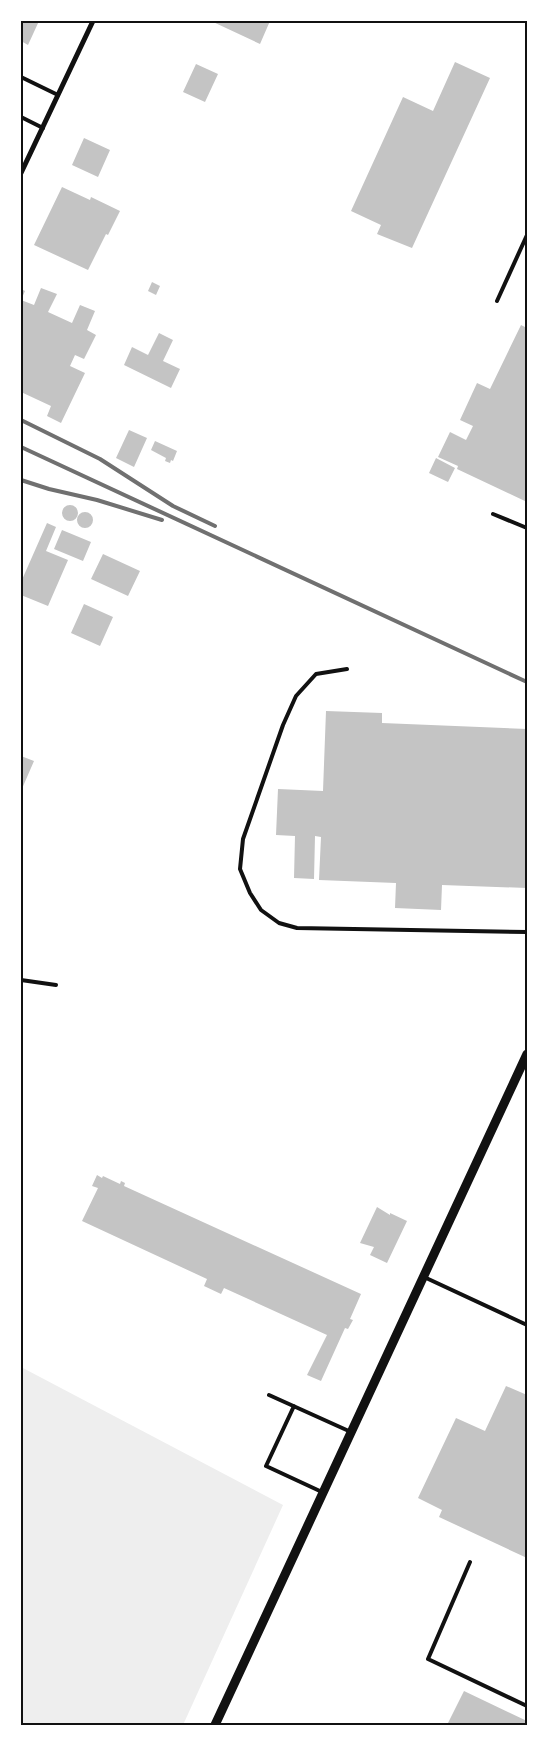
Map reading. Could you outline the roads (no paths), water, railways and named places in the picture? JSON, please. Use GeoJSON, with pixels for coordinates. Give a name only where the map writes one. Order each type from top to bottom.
{"type":"FeatureCollection","features":[{"type":"Feature","properties":{"kind":"street"},"geometry":{"type":"LineString","coordinates":[[21,173],[23,164],[43,128],[93,21]]}},
{"type":"Feature","properties":{"kind":"street"},"geometry":{"type":"LineString","coordinates":[[215,1725],[527,1054]]}},
{"type":"Feature","properties":{"kind":"lane"},"geometry":{"type":"LineString","coordinates":[[21,77],[58,95]]}},
{"type":"Feature","properties":{"kind":"lane"},"geometry":{"type":"LineString","coordinates":[[21,118],[43,128]]}},
{"type":"Feature","properties":{"kind":"lane"},"geometry":{"type":"LineString","coordinates":[[497,301],[527,235]]}},
{"type":"Feature","properties":{"kind":"lane"},"geometry":{"type":"LineString","coordinates":[[493,514],[527,528]]}},
{"type":"Feature","properties":{"kind":"lane"},"geometry":{"type":"LineString","coordinates":[[347,669],[316,674],[296,696],[283,725],[243,839],[240,869],[250,893],[261,910],[279,923],[297,928],[527,932]]}},
{"type":"Feature","properties":{"kind":"lane"},"geometry":{"type":"LineString","coordinates":[[21,980],[56,985]]}},
{"type":"Feature","properties":{"kind":"lane"},"geometry":{"type":"LineString","coordinates":[[424,1277],[527,1325]]}},
{"type":"Feature","properties":{"kind":"lane"},"geometry":{"type":"LineString","coordinates":[[269,1395],[352,1432]]}},
{"type":"Feature","properties":{"kind":"lane"},"geometry":{"type":"LineString","coordinates":[[294,1406],[266,1466],[323,1492]]}},
{"type":"Feature","properties":{"kind":"lane"},"geometry":{"type":"LineString","coordinates":[[470,1562],[428,1659],[527,1706]]}},
{"type":"Feature","properties":{"kind":"railway"},"geometry":{"type":"LineString","coordinates":[[21,420],[100,459],[173,506],[215,526]]}},
{"type":"Feature","properties":{"kind":"railway"},"geometry":{"type":"LineString","coordinates":[[21,447],[527,682]]}},
{"type":"Feature","properties":{"kind":"railway"},"geometry":{"type":"LineString","coordinates":[[21,480],[49,489],[97,500],[162,520]]}}]}
